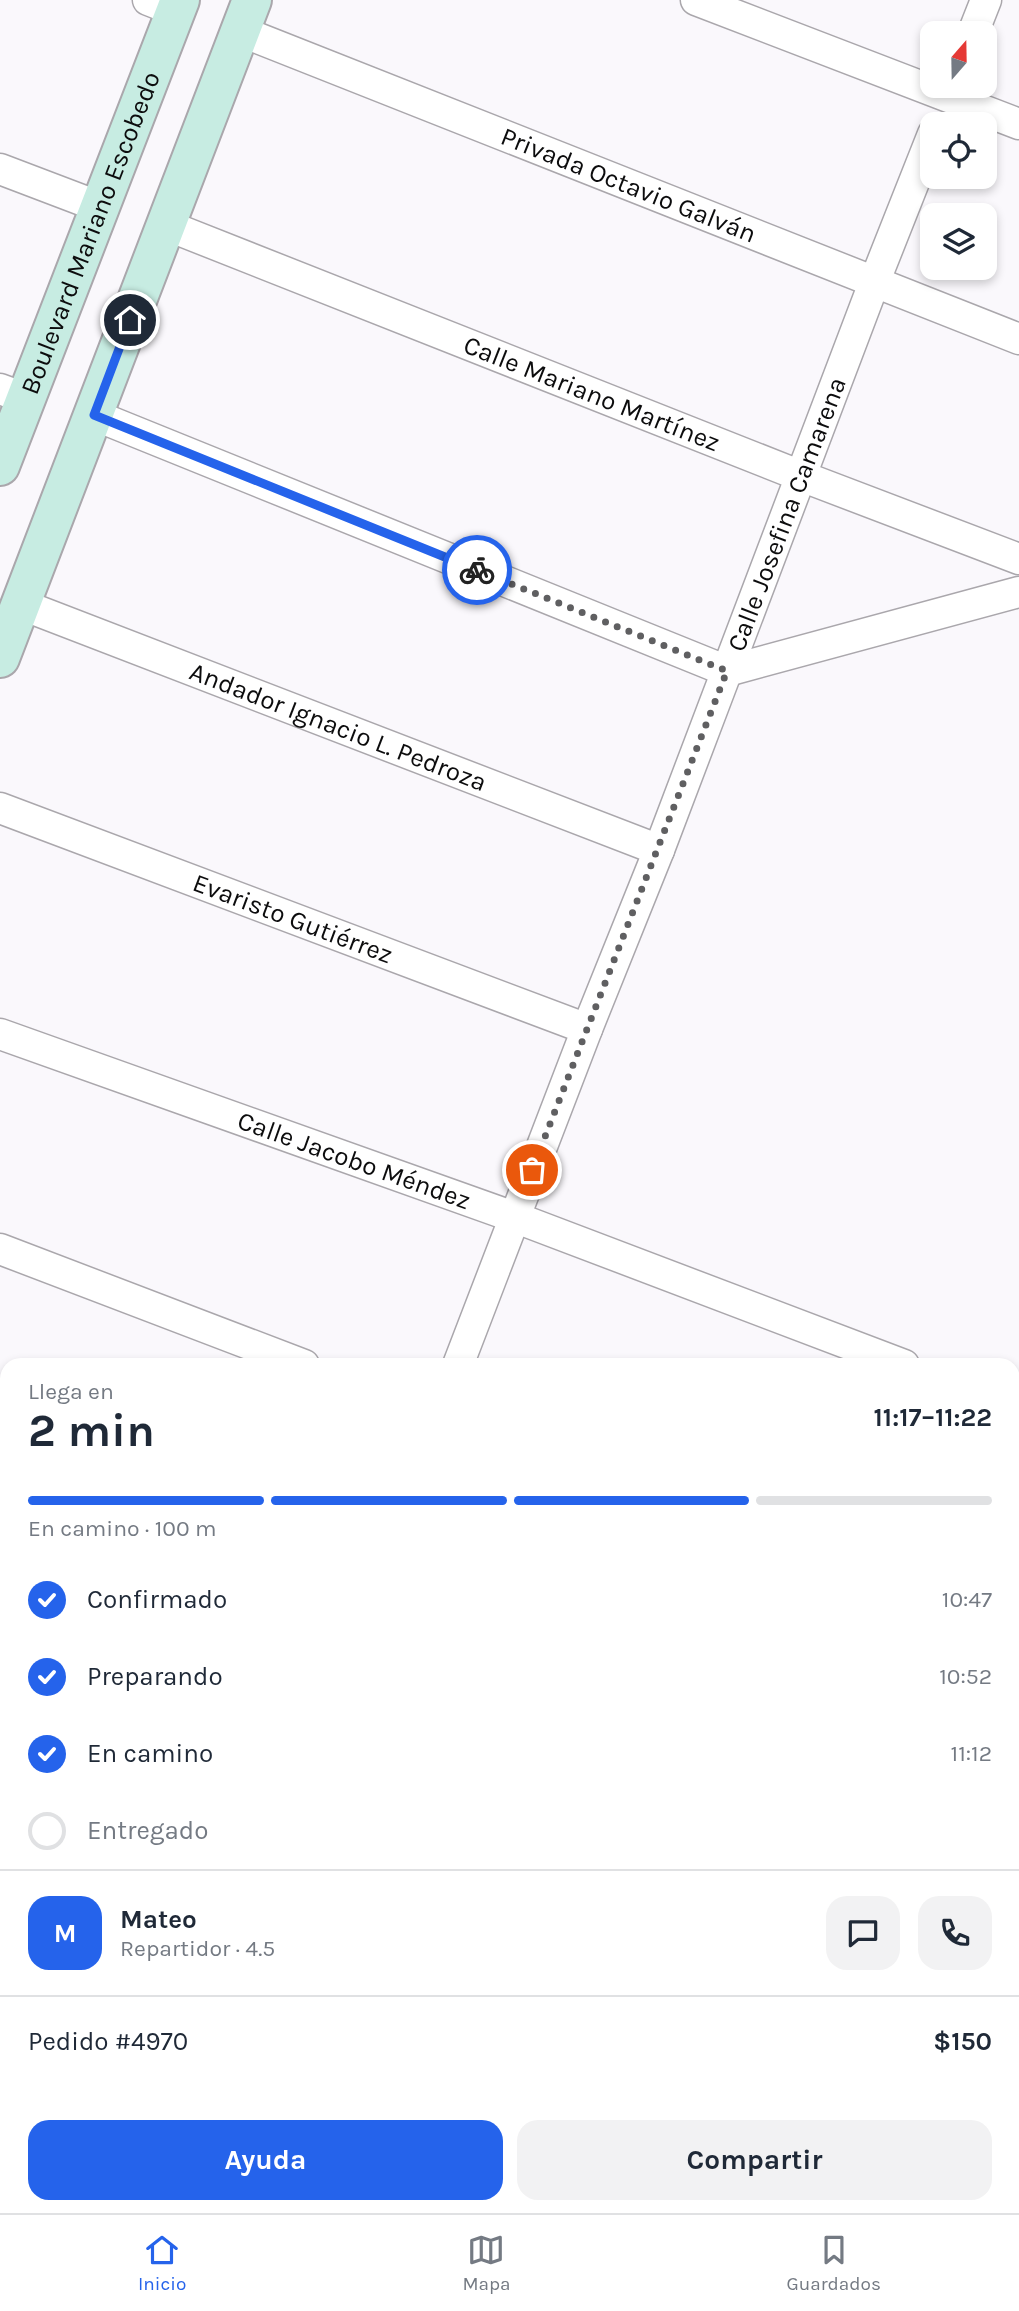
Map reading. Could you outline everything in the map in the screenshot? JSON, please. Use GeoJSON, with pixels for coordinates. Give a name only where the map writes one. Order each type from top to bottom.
{"type":"FeatureCollection","features":[{"type":"Feature","properties":{"kind":"street"},"geometry":{"type":"LineString","coordinates":[[696,0],[920,80]]}},
{"type":"Feature","properties":{"kind":"street"},"geometry":{"type":"LineString","coordinates":[[978,21],[986,0]]}},
{"type":"Feature","properties":{"kind":"street","name":"Boulevard Mariano Escobedo"},"geometry":{"type":"LineString","coordinates":[[0,466],[13,394],[100,207],[168,4]]}},
{"type":"Feature","properties":{"kind":"street"},"geometry":{"type":"LineString","coordinates":[[0,658],[246,15]]}},
{"type":"Feature","properties":{"kind":"street","name":"Privada Octavio Galván"},"geometry":{"type":"LineString","coordinates":[[246,15],[874,283],[1019,339]]}},
{"type":"Feature","properties":{"kind":"street"},"geometry":{"type":"LineString","coordinates":[[965,98],[1019,124]]}},
{"type":"Feature","properties":{"kind":"street","name":"Calle Josefina Camarena"},"geometry":{"type":"LineString","coordinates":[[461,1358],[659,850],[920,167]]}},
{"type":"Feature","properties":{"kind":"street"},"geometry":{"type":"LineString","coordinates":[[0,169],[100,207]]}},
{"type":"Feature","properties":{"kind":"street","name":"Calle Mariano Martínez"},"geometry":{"type":"LineString","coordinates":[[166,225],[801,476],[1019,559]]}},
{"type":"Feature","properties":{"kind":"street"},"geometry":{"type":"LineString","coordinates":[[94,415],[727,671],[1019,593]]}},
{"type":"Feature","properties":{"kind":"street","name":"Andador Ignacio L. Pedroza"},"geometry":{"type":"LineString","coordinates":[[20,604],[659,850]]}},
{"type":"Feature","properties":{"kind":"street","name":"Evaristo Gutiérrez"},"geometry":{"type":"LineString","coordinates":[[0,808],[587,1029]]}},
{"type":"Feature","properties":{"kind":"street","name":"Calle Jacobo Méndez"},"geometry":{"type":"LineString","coordinates":[[0,1034],[514,1217],[886,1358]]}},
{"type":"Feature","properties":{"kind":"street"},"geometry":{"type":"LineString","coordinates":[[0,1249],[286,1358]]}},
{"type":"Feature","properties":{"kind":"way so far"},"geometry":{"type":"LineString","coordinates":[[477,570],[727,671],[532,1170]]}},
{"type":"Feature","properties":{"kind":"route"},"geometry":{"type":"LineString","coordinates":[[130,320],[94,415],[477,570]]}}]}
